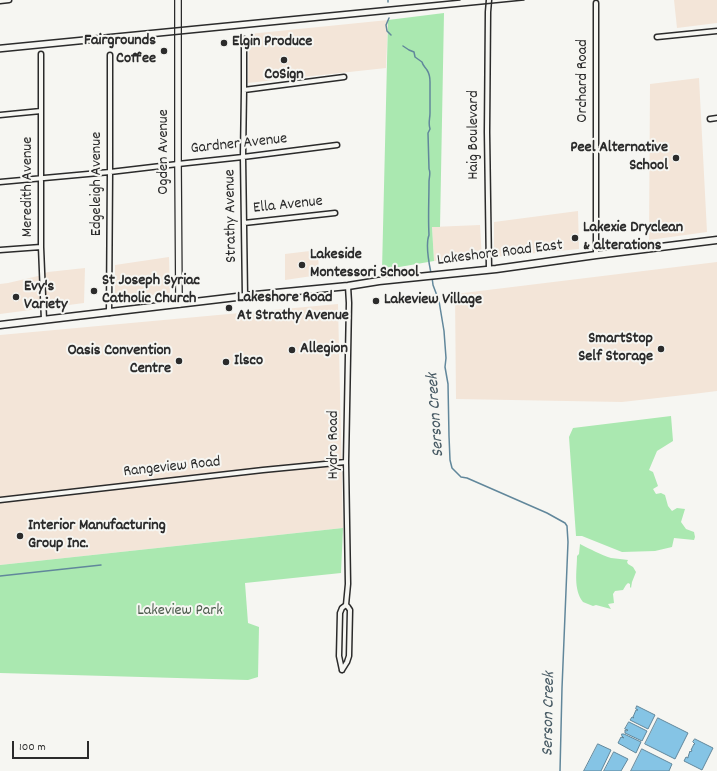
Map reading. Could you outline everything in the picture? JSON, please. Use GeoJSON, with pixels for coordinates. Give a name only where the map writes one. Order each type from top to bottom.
{"type":"FeatureCollection","features":[{"type":"Feature","properties":{"kind":"main road","name":"Lakeshore Road East"},"geometry":{"type":"LineString","coordinates":[[0,325],[245,296],[489,270],[717,240]]}},
{"type":"Feature","properties":{"kind":"street"},"geometry":{"type":"LineString","coordinates":[[0,1],[9,0]]}},
{"type":"Feature","properties":{"kind":"street","name":"Ogden Avenue"},"geometry":{"type":"LineString","coordinates":[[178,0],[179,304]]}},
{"type":"Feature","properties":{"kind":"street","name":"Haig Boulevard"},"geometry":{"type":"LineString","coordinates":[[489,0],[487,132],[489,270]]}},
{"type":"Feature","properties":{"kind":"street","name":"Orchard Road"},"geometry":{"type":"LineString","coordinates":[[596,3],[596,255]]}},
{"type":"Feature","properties":{"kind":"street"},"geometry":{"type":"LineString","coordinates":[[657,37],[717,31]]}},
{"type":"Feature","properties":{"kind":"street","name":"Strathy Avenue"},"geometry":{"type":"LineString","coordinates":[[244,39],[243,157],[245,296]]}},
{"type":"Feature","properties":{"kind":"street","name":"Meredith Avenue"},"geometry":{"type":"LineString","coordinates":[[41,54],[41,247],[44,320]]}},
{"type":"Feature","properties":{"kind":"street","name":"Edgeleigh Avenue"},"geometry":{"type":"LineString","coordinates":[[109,313],[110,55]]}},
{"type":"Feature","properties":{"kind":"street"},"geometry":{"type":"LineString","coordinates":[[244,90],[344,77]]}},
{"type":"Feature","properties":{"kind":"street"},"geometry":{"type":"LineString","coordinates":[[0,115],[41,111]]}},
{"type":"Feature","properties":{"kind":"street"},"geometry":{"type":"LineString","coordinates":[[710,118],[717,118]]}},
{"type":"Feature","properties":{"kind":"street","name":"Gardner Avenue"},"geometry":{"type":"LineString","coordinates":[[0,182],[110,172],[337,145]]}},
{"type":"Feature","properties":{"kind":"street","name":"Ella Avenue"},"geometry":{"type":"LineString","coordinates":[[244,223],[335,213]]}},
{"type":"Feature","properties":{"kind":"street"},"geometry":{"type":"LineString","coordinates":[[0,250],[41,247]]}},
{"type":"Feature","properties":{"kind":"street","name":"Hydro Road"},"geometry":{"type":"LineString","coordinates":[[346,605],[348,578],[346,462],[348,286]]}},
{"type":"Feature","properties":{"kind":"street","name":"Rangeview Road"},"geometry":{"type":"LineString","coordinates":[[0,500],[346,462]]}},
{"type":"Feature","properties":{"kind":"street"},"geometry":{"type":"LineString","coordinates":[[346,605],[350,611],[349,656],[342,670],[339,656],[340,613],[342,608],[346,605]]}},
{"type":"Feature","properties":{"kind":"shaded area"},"geometry":{"type":"Polygon","coordinates":[[[674,0],[717,0],[717,23],[677,28],[674,0]]]}},
{"type":"Feature","properties":{"kind":"shaded area"},"geometry":{"type":"Polygon","coordinates":[[[388,20],[386,68],[248,83],[249,34],[388,20]]]}},
{"type":"Feature","properties":{"kind":"shaded area","name":"Peel Alternative School"},"geometry":{"type":"Polygon","coordinates":[[[699,78],[707,232],[649,240],[650,84],[699,78]]]}},
{"type":"Feature","properties":{"kind":"shaded area"},"geometry":{"type":"Polygon","coordinates":[[[578,211],[579,249],[494,257],[494,222],[578,211]]]}},
{"type":"Feature","properties":{"kind":"shaded area"},"geometry":{"type":"Polygon","coordinates":[[[480,225],[482,259],[434,261],[432,227],[480,225]]]}},
{"type":"Feature","properties":{"kind":"shaded area","name":"Lakeside Montessori School"},"geometry":{"type":"Polygon","coordinates":[[[318,250],[319,275],[285,280],[285,254],[318,250]]]}},
{"type":"Feature","properties":{"kind":"shaded area"},"geometry":{"type":"Polygon","coordinates":[[[169,257],[170,293],[115,299],[115,265],[169,257]]]}},
{"type":"Feature","properties":{"kind":"shaded area"},"geometry":{"type":"Polygon","coordinates":[[[717,262],[717,391],[622,402],[456,399],[455,294],[717,262]]]}},
{"type":"Feature","properties":{"kind":"shaded area"},"geometry":{"type":"Polygon","coordinates":[[[85,268],[84,303],[0,314],[0,284],[38,276],[48,272],[85,268]]]}},
{"type":"Feature","properties":{"kind":"shaded area"},"geometry":{"type":"Polygon","coordinates":[[[338,304],[343,528],[0,565],[0,335],[338,304]]]}},
{"type":"Feature","properties":{"kind":"green space"},"geometry":{"type":"Polygon","coordinates":[[[444,13],[440,227],[432,227],[434,261],[382,270],[388,20],[444,13]]]}},
{"type":"Feature","properties":{"kind":"green space"},"geometry":{"type":"Polygon","coordinates":[[[671,416],[673,441],[657,451],[649,470],[653,472],[658,486],[653,489],[656,494],[661,493],[665,495],[668,506],[672,511],[677,508],[685,509],[681,522],[686,529],[694,532],[694,540],[674,538],[672,547],[655,551],[622,552],[582,536],[576,536],[569,437],[573,428],[671,416]]]}},
{"type":"Feature","properties":{"kind":"green space","name":"Lakeview Park"},"geometry":{"type":"Polygon","coordinates":[[[343,528],[341,573],[245,583],[248,623],[259,627],[258,677],[248,680],[0,673],[0,565],[343,528]]]}},
{"type":"Feature","properties":{"kind":"green space"},"geometry":{"type":"Polygon","coordinates":[[[580,544],[607,557],[628,560],[628,564],[633,567],[636,572],[631,588],[630,584],[628,583],[623,590],[615,591],[613,594],[614,603],[608,604],[611,609],[596,605],[593,606],[583,602],[580,597],[576,574],[577,556],[579,554],[580,544]]]}},
{"type":"Feature","properties":{"kind":"water"},"geometry":{"type":"Polygon","coordinates":[[[637,706],[655,715],[648,729],[630,720],[632,717],[634,718],[633,717],[636,710],[638,710],[636,709],[637,706]]]}},
{"type":"Feature","properties":{"kind":"water"},"geometry":{"type":"Polygon","coordinates":[[[658,718],[688,733],[675,759],[645,744],[658,718]]]}},
{"type":"Feature","properties":{"kind":"water"},"geometry":{"type":"Polygon","coordinates":[[[629,722],[647,731],[642,741],[625,733],[625,730],[628,730],[625,729],[629,722]]]}},
{"type":"Feature","properties":{"kind":"water"},"geometry":{"type":"Polygon","coordinates":[[[622,734],[641,742],[636,753],[618,743],[621,737],[624,738],[622,734]]]}},
{"type":"Feature","properties":{"kind":"water"},"geometry":{"type":"Polygon","coordinates":[[[695,739],[713,748],[702,770],[684,761],[686,757],[688,758],[690,751],[691,752],[695,744],[693,742],[695,739]]]}},
{"type":"Feature","properties":{"kind":"water"},"geometry":{"type":"Polygon","coordinates":[[[598,744],[611,750],[601,771],[584,771],[598,744]]]}},
{"type":"Feature","properties":{"kind":"water"},"geometry":{"type":"Polygon","coordinates":[[[642,749],[672,764],[669,771],[631,771],[642,749]]]}},
{"type":"Feature","properties":{"kind":"water"},"geometry":{"type":"Polygon","coordinates":[[[614,752],[628,759],[621,771],[604,771],[614,752]]]}},
{"type":"Feature","properties":{"kind":"waterway","name":"Serson Creek"},"geometry":{"type":"LineString","coordinates":[[389,18],[386,25],[387,31],[391,35]]}},
{"type":"Feature","properties":{"kind":"waterway","name":"Serson Creek"},"geometry":{"type":"LineString","coordinates":[[403,46],[414,52],[415,57],[422,62],[427,70],[430,79],[430,129],[428,133],[430,174],[429,235],[427,249],[431,273]]}},
{"type":"Feature","properties":{"kind":"waterway","name":"Serson Creek"},"geometry":{"type":"LineString","coordinates":[[432,277],[433,285],[439,301],[444,331],[446,358],[445,367],[448,384],[450,460],[452,468],[461,477],[467,478],[547,513],[565,523],[567,526],[568,542],[560,771]]}},
{"type":"Feature","properties":{"kind":"waterway"},"geometry":{"type":"LineString","coordinates":[[0,576],[101,565]]}},
{"type":"Feature","properties":{"kind":"railway"},"geometry":{"type":"LineString","coordinates":[[0,45],[460,0]]}},
{"type":"Feature","properties":{"kind":"railway"},"geometry":{"type":"LineString","coordinates":[[0,52],[524,0]]}},
{"type":"Feature","properties":{"kind":"place","name":"Elgin Produce"},"geometry":{"type":"Point","coordinates":[224,43]}},
{"type":"Feature","properties":{"kind":"place","name":"Fairgrounds Coffee"},"geometry":{"type":"Point","coordinates":[164,51]}},
{"type":"Feature","properties":{"kind":"place","name":"CoSign"},"geometry":{"type":"Point","coordinates":[284,60]}},
{"type":"Feature","properties":{"kind":"place","name":"Peel Alternative School"},"geometry":{"type":"Point","coordinates":[676,158]}},
{"type":"Feature","properties":{"kind":"place","name":"Lakexie Dryclean & alterations"},"geometry":{"type":"Point","coordinates":[575,238]}},
{"type":"Feature","properties":{"kind":"place","name":"Lakeside Montessori School"},"geometry":{"type":"Point","coordinates":[302,265]}},
{"type":"Feature","properties":{"kind":"place","name":"St Joseph Syriac Catholic Church"},"geometry":{"type":"Point","coordinates":[94,291]}},
{"type":"Feature","properties":{"kind":"place","name":"Evy's Variety"},"geometry":{"type":"Point","coordinates":[16,297]}},
{"type":"Feature","properties":{"kind":"place","name":"Lakeview Village"},"geometry":{"type":"Point","coordinates":[376,301]}},
{"type":"Feature","properties":{"kind":"place","name":"Lakeshore Road At Strathy Avenue"},"geometry":{"type":"Point","coordinates":[229,308]}},
{"type":"Feature","properties":{"kind":"place","name":"SmartStop Self Storage"},"geometry":{"type":"Point","coordinates":[661,349]}},
{"type":"Feature","properties":{"kind":"place","name":"Allegion"},"geometry":{"type":"Point","coordinates":[292,350]}},
{"type":"Feature","properties":{"kind":"place","name":"Oasis Convention Centre"},"geometry":{"type":"Point","coordinates":[179,361]}},
{"type":"Feature","properties":{"kind":"place","name":"Ilsco"},"geometry":{"type":"Point","coordinates":[226,362]}},
{"type":"Feature","properties":{"kind":"place","name":"Interior Manufacturing Group Inc."},"geometry":{"type":"Point","coordinates":[20,536]}}]}
